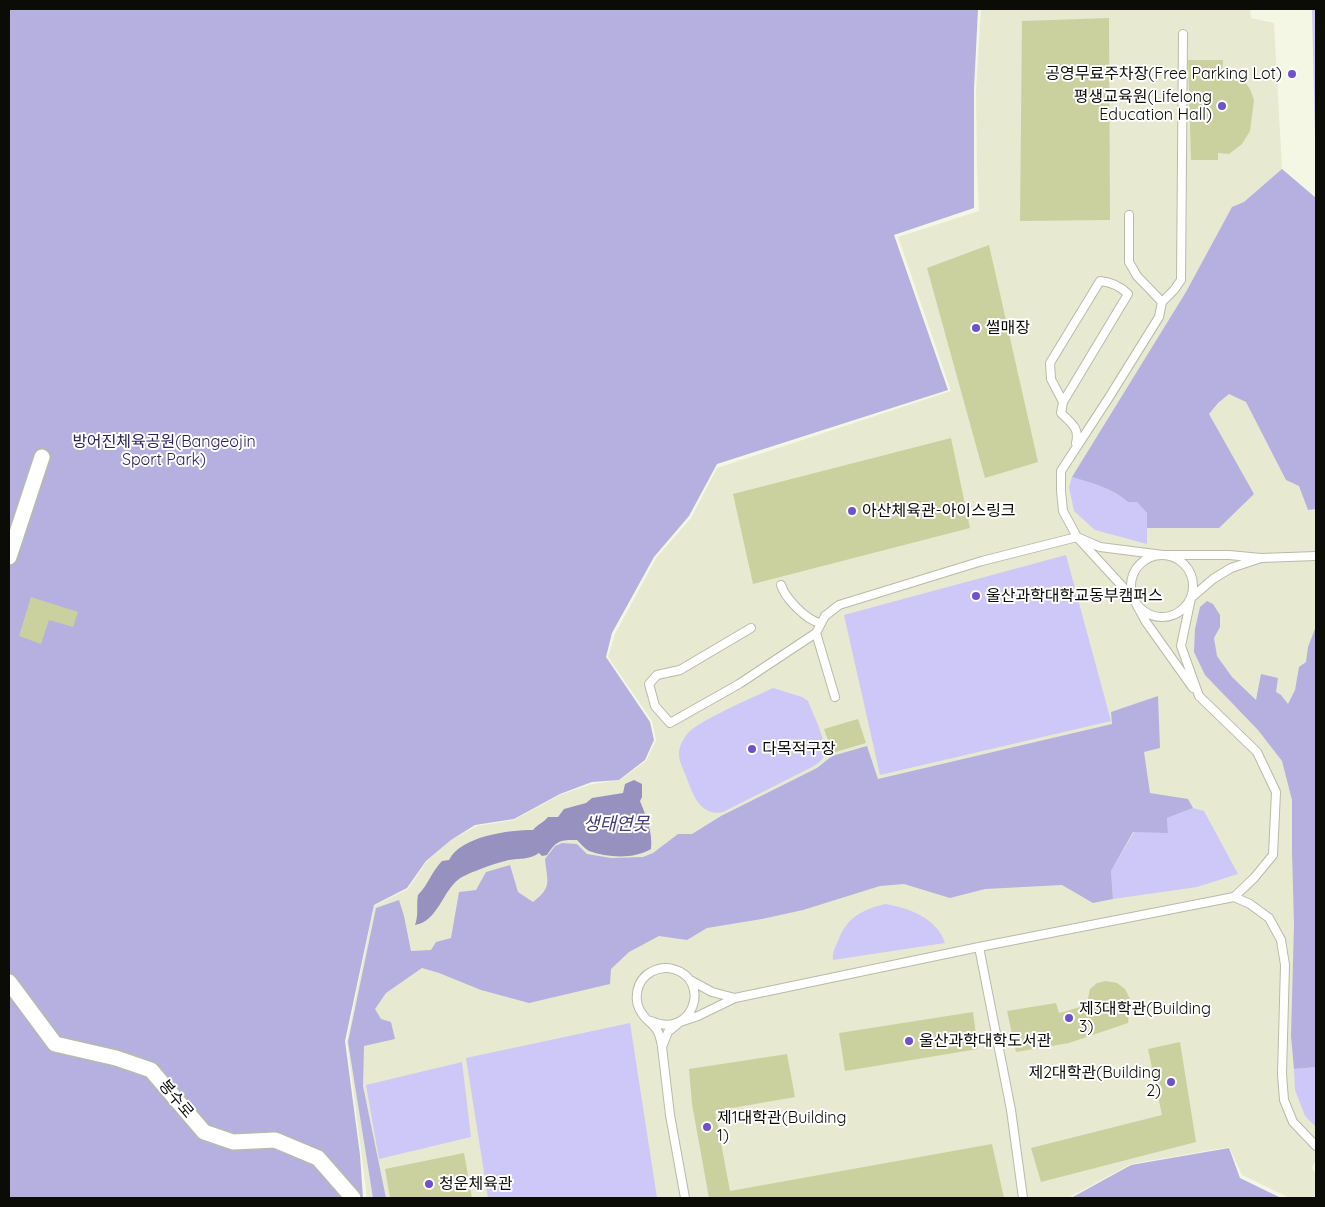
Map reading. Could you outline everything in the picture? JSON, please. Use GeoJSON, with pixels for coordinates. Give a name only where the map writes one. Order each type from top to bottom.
{"type":"FeatureCollection","features":[{"type":"Feature","properties":{"kind":"street"},"geometry":{"type":"LineString","coordinates":[[9,557],[42,457]]}},
{"type":"Feature","properties":{"kind":"street","name":"봉수로"},"geometry":{"type":"LineString","coordinates":[[9,982],[55,1044],[116,1058],[151,1070],[204,1132],[233,1142],[275,1140],[318,1158],[353,1198]]}},
{"type":"Feature","properties":{"kind":"lane"},"geometry":{"type":"LineString","coordinates":[[1183,34],[1181,280],[1162,302],[1159,317],[1061,471],[1063,511],[1077,537],[1109,570],[1139,607],[1147,614],[1157,617],[1168,617],[1177,614],[1186,607],[1191,598],[1213,579],[1231,568],[1261,558]]}},
{"type":"Feature","properties":{"kind":"lane"},"geometry":{"type":"LineString","coordinates":[[1129,215],[1129,262],[1137,276],[1162,302]]}},
{"type":"Feature","properties":{"kind":"lane"},"geometry":{"type":"LineString","coordinates":[[1063,402],[1051,379],[1050,363],[1100,281],[1122,288],[1128,294],[1063,402],[1061,413],[1074,425],[1078,435],[1075,450]]}},
{"type":"Feature","properties":{"kind":"lane"},"geometry":{"type":"LineString","coordinates":[[751,628],[680,670],[657,674],[649,684],[655,706],[670,723],[740,684],[816,633],[825,616],[839,605],[982,561],[1077,537],[1100,547],[1173,557],[1182,562],[1189,570],[1194,589],[1181,646],[1199,696]]}},
{"type":"Feature","properties":{"kind":"lane"},"geometry":{"type":"LineString","coordinates":[[650,1021],[660,1025],[670,1025],[698,1016],[735,998],[979,947],[1234,897],[1254,878],[1273,854],[1276,792],[1257,752],[1199,696],[1146,622],[1133,598],[1132,578],[1136,568],[1143,561],[1153,556],[1230,555],[1261,558],[1316,556]]}},
{"type":"Feature","properties":{"kind":"lane"},"geometry":{"type":"LineString","coordinates":[[782,585],[786,596],[812,620],[820,623]]}},
{"type":"Feature","properties":{"kind":"lane"},"geometry":{"type":"LineString","coordinates":[[816,633],[835,697]]}},
{"type":"Feature","properties":{"kind":"lane"},"geometry":{"type":"LineString","coordinates":[[1234,897],[1250,904],[1269,918],[1282,940],[1285,964],[1282,1074],[1284,1100],[1293,1122],[1316,1146]]}},
{"type":"Feature","properties":{"kind":"lane"},"geometry":{"type":"LineString","coordinates":[[979,947],[1011,1110],[1023,1198]]}},
{"type":"Feature","properties":{"kind":"lane"},"geometry":{"type":"LineString","coordinates":[[684,1198],[670,1115],[662,1047],[658,1031],[643,1015],[638,1006],[636,996],[638,986],[650,972],[658,968],[667,967],[676,969],[690,980],[712,992],[735,998]]}},
{"type":"Feature","properties":{"kind":"lane"},"geometry":{"type":"LineString","coordinates":[[662,1047],[668,1032],[687,1016],[693,1008],[695,998],[690,980]]}},
{"type":"Feature","properties":{"kind":"shaded area","name":"울산과학대학교동부캠퍼스"},"geometry":{"type":"Polygon","coordinates":[[[981,9],[1250,9],[1251,18],[1274,23],[1282,169],[1316,198],[1316,1159],[1312,1168],[1316,1175],[1316,1198],[1290,1198],[1242,1175],[1229,1147],[1131,1164],[1068,1198],[367,1198],[347,1041],[374,906],[408,889],[427,861],[451,840],[477,826],[514,820],[560,795],[592,784],[620,780],[646,761],[656,740],[652,721],[608,657],[615,634],[656,558],[691,518],[717,468],[951,391],[898,237],[979,211],[976,91],[981,9]]]}},
{"type":"Feature","properties":{"kind":"shaded area"},"geometry":{"type":"Polygon","coordinates":[[[1312,9],[1316,9],[1316,138],[1315,138],[1312,9]]]}},
{"type":"Feature","properties":{"kind":"shaded area"},"geometry":{"type":"Polygon","coordinates":[[[1072,477],[1109,490],[1128,502],[1137,502],[1147,513],[1147,544],[1095,530],[1074,511],[1069,487],[1072,477]]]}},
{"type":"Feature","properties":{"kind":"shaded area"},"geometry":{"type":"Polygon","coordinates":[[[1066,555],[1111,721],[880,775],[844,615],[1066,555]]]}},
{"type":"Feature","properties":{"kind":"shaded area","name":"다목적구장"},"geometry":{"type":"Polygon","coordinates":[[[773,688],[802,697],[808,701],[822,737],[824,745],[823,758],[814,766],[723,812],[715,813],[708,811],[694,796],[681,765],[679,751],[683,740],[688,733],[704,722],[773,688]]]}},
{"type":"Feature","properties":{"kind":"shaded area"},"geometry":{"type":"Polygon","coordinates":[[[1193,808],[1204,811],[1238,874],[1197,887],[1113,899],[1111,871],[1134,832],[1168,832],[1167,818],[1193,808]]]}},
{"type":"Feature","properties":{"kind":"shaded area"},"geometry":{"type":"Polygon","coordinates":[[[885,904],[903,908],[929,921],[936,927],[945,943],[833,960],[833,952],[851,920],[862,912],[885,904]]]}},
{"type":"Feature","properties":{"kind":"shaded area"},"geometry":{"type":"Polygon","coordinates":[[[630,1023],[657,1198],[488,1198],[466,1058],[630,1023]]]}},
{"type":"Feature","properties":{"kind":"shaded area"},"geometry":{"type":"Polygon","coordinates":[[[462,1062],[471,1137],[379,1159],[366,1085],[462,1062]]]}},
{"type":"Feature","properties":{"kind":"shaded area"},"geometry":{"type":"Polygon","coordinates":[[[1316,1067],[1316,1127],[1305,1116],[1295,1090],[1294,1069],[1316,1067]]]}},
{"type":"Feature","properties":{"kind":"green space","name":"방어진체육공원(Bangeojin Sport Park)"},"geometry":{"type":"Polygon","coordinates":[[[9,9],[978,9],[974,89],[974,208],[894,235],[948,390],[717,464],[689,516],[654,557],[612,633],[606,657],[650,722],[654,740],[645,760],[619,780],[592,782],[560,794],[514,819],[475,825],[451,840],[426,861],[407,888],[374,905],[345,1041],[360,1155],[363,1198],[9,1198],[9,9]]]}},
{"type":"Feature","properties":{"kind":"green space"},"geometry":{"type":"Polygon","coordinates":[[[1282,169],[1316,198],[1316,509],[1308,510],[1299,486],[1286,480],[1246,402],[1229,394],[1209,414],[1254,494],[1219,528],[1147,528],[1147,513],[1137,502],[1128,502],[1109,490],[1072,477],[1186,292],[1232,207],[1244,202],[1282,169]]]}},
{"type":"Feature","properties":{"kind":"green space"},"geometry":{"type":"Polygon","coordinates":[[[1207,601],[1213,604],[1220,615],[1220,627],[1214,638],[1217,656],[1232,677],[1256,700],[1261,674],[1278,678],[1276,692],[1288,704],[1295,690],[1299,667],[1306,662],[1308,647],[1316,626],[1316,1067],[1294,1069],[1291,1036],[1294,925],[1292,800],[1282,761],[1258,730],[1205,675],[1194,652],[1195,629],[1200,607],[1207,601]]]}},
{"type":"Feature","properties":{"kind":"green space"},"geometry":{"type":"Polygon","coordinates":[[[1158,696],[1160,748],[1144,752],[1150,793],[1188,799],[1193,808],[1167,818],[1168,833],[1133,832],[1111,871],[1113,899],[1093,903],[1062,885],[985,889],[950,898],[904,884],[880,886],[803,910],[707,928],[687,940],[659,936],[629,952],[611,969],[610,984],[529,1003],[481,990],[422,968],[386,993],[375,1009],[381,1019],[391,1022],[395,1039],[364,1046],[363,1086],[386,1198],[373,1198],[348,1042],[376,908],[399,900],[411,951],[431,950],[436,942],[451,938],[459,892],[476,890],[486,872],[510,865],[518,892],[533,902],[546,888],[545,859],[555,846],[562,843],[577,844],[587,854],[611,858],[643,857],[653,853],[678,834],[692,834],[721,816],[817,768],[832,756],[867,746],[878,779],[1112,724],[1111,712],[1158,696]]]}},
{"type":"Feature","properties":{"kind":"green space"},"geometry":{"type":"Polygon","coordinates":[[[1229,1148],[1240,1178],[1281,1198],[1071,1198],[1131,1165],[1229,1148]]]}},
{"type":"Feature","properties":{"kind":"water","name":"생태연못"},"geometry":{"type":"Polygon","coordinates":[[[634,780],[642,784],[642,797],[640,801],[650,831],[651,849],[637,855],[613,856],[589,851],[577,840],[559,842],[547,855],[542,856],[539,853],[528,858],[504,861],[459,879],[448,891],[435,912],[423,922],[415,925],[418,895],[442,861],[449,860],[464,845],[499,833],[533,830],[548,817],[558,817],[564,809],[586,803],[592,798],[623,793],[625,784],[634,780]]]}},
{"type":"Feature","properties":{"kind":"building"},"geometry":{"type":"Polygon","coordinates":[[[1109,18],[1110,220],[1020,221],[1022,21],[1109,18]]]}},
{"type":"Feature","properties":{"kind":"building","name":"평생교육원(Lifelong Education Hall)"},"geometry":{"type":"Polygon","coordinates":[[[1188,60],[1223,60],[1222,77],[1241,77],[1250,89],[1254,100],[1250,131],[1242,144],[1229,154],[1218,153],[1218,160],[1191,160],[1188,60]]]}},
{"type":"Feature","properties":{"kind":"building","name":"썰매장"},"geometry":{"type":"Polygon","coordinates":[[[989,245],[1038,462],[985,478],[927,268],[989,245]]]}},
{"type":"Feature","properties":{"kind":"building","name":"아산체육관-아이스링크"},"geometry":{"type":"Polygon","coordinates":[[[951,438],[970,528],[753,584],[733,494],[951,438]]]}},
{"type":"Feature","properties":{"kind":"building"},"geometry":{"type":"Polygon","coordinates":[[[31,597],[78,612],[73,627],[49,620],[41,644],[19,636],[31,597]]]}},
{"type":"Feature","properties":{"kind":"building"},"geometry":{"type":"Polygon","coordinates":[[[858,719],[866,743],[832,753],[824,729],[858,719]]]}},
{"type":"Feature","properties":{"kind":"building","name":"제3대학관(Building 3)"},"geometry":{"type":"Polygon","coordinates":[[[1106,981],[1117,983],[1125,989],[1130,999],[1128,1023],[1069,1043],[1016,1052],[1007,1011],[1056,1003],[1059,1013],[1088,1005],[1090,989],[1097,983],[1106,981]]]}},
{"type":"Feature","properties":{"kind":"building","name":"울산과학대학도서관"},"geometry":{"type":"Polygon","coordinates":[[[973,1012],[978,1049],[845,1071],[839,1033],[973,1012]]]}},
{"type":"Feature","properties":{"kind":"building","name":"제2대학관(Building 2)"},"geometry":{"type":"Polygon","coordinates":[[[1180,1042],[1196,1142],[1041,1182],[1031,1148],[1162,1115],[1148,1049],[1180,1042]]]}},
{"type":"Feature","properties":{"kind":"building","name":"제1대학관(Building 1)"},"geometry":{"type":"Polygon","coordinates":[[[787,1054],[795,1097],[715,1111],[730,1191],[992,1144],[1004,1198],[709,1198],[692,1104],[689,1069],[787,1054]]]}},
{"type":"Feature","properties":{"kind":"building","name":"청운체육관"},"geometry":{"type":"Polygon","coordinates":[[[464,1153],[472,1198],[390,1198],[385,1169],[464,1153]]]}},
{"type":"Feature","properties":{"kind":"place","name":"공영무료주차장(Free Parking Lot)"},"geometry":{"type":"Point","coordinates":[1292,74]}},
{"type":"Feature","properties":{"kind":"place","name":"평생교육원(Lifelong Education Hall)"},"geometry":{"type":"Point","coordinates":[1222,106]}},
{"type":"Feature","properties":{"kind":"place","name":"썰매장"},"geometry":{"type":"Point","coordinates":[976,328]}},
{"type":"Feature","properties":{"kind":"place","name":"아산체육관-아이스링크"},"geometry":{"type":"Point","coordinates":[852,511]}},
{"type":"Feature","properties":{"kind":"place","name":"울산과학대학교동부캠퍼스"},"geometry":{"type":"Point","coordinates":[976,596]}},
{"type":"Feature","properties":{"kind":"place","name":"다목적구장"},"geometry":{"type":"Point","coordinates":[752,749]}},
{"type":"Feature","properties":{"kind":"place","name":"제3대학관(Building 3)"},"geometry":{"type":"Point","coordinates":[1069,1018]}},
{"type":"Feature","properties":{"kind":"place","name":"울산과학대학도서관"},"geometry":{"type":"Point","coordinates":[909,1041]}},
{"type":"Feature","properties":{"kind":"place","name":"제2대학관(Building 2)"},"geometry":{"type":"Point","coordinates":[1171,1082]}},
{"type":"Feature","properties":{"kind":"place","name":"제1대학관(Building 1)"},"geometry":{"type":"Point","coordinates":[707,1127]}},
{"type":"Feature","properties":{"kind":"place","name":"청운체육관"},"geometry":{"type":"Point","coordinates":[429,1184]}}]}
